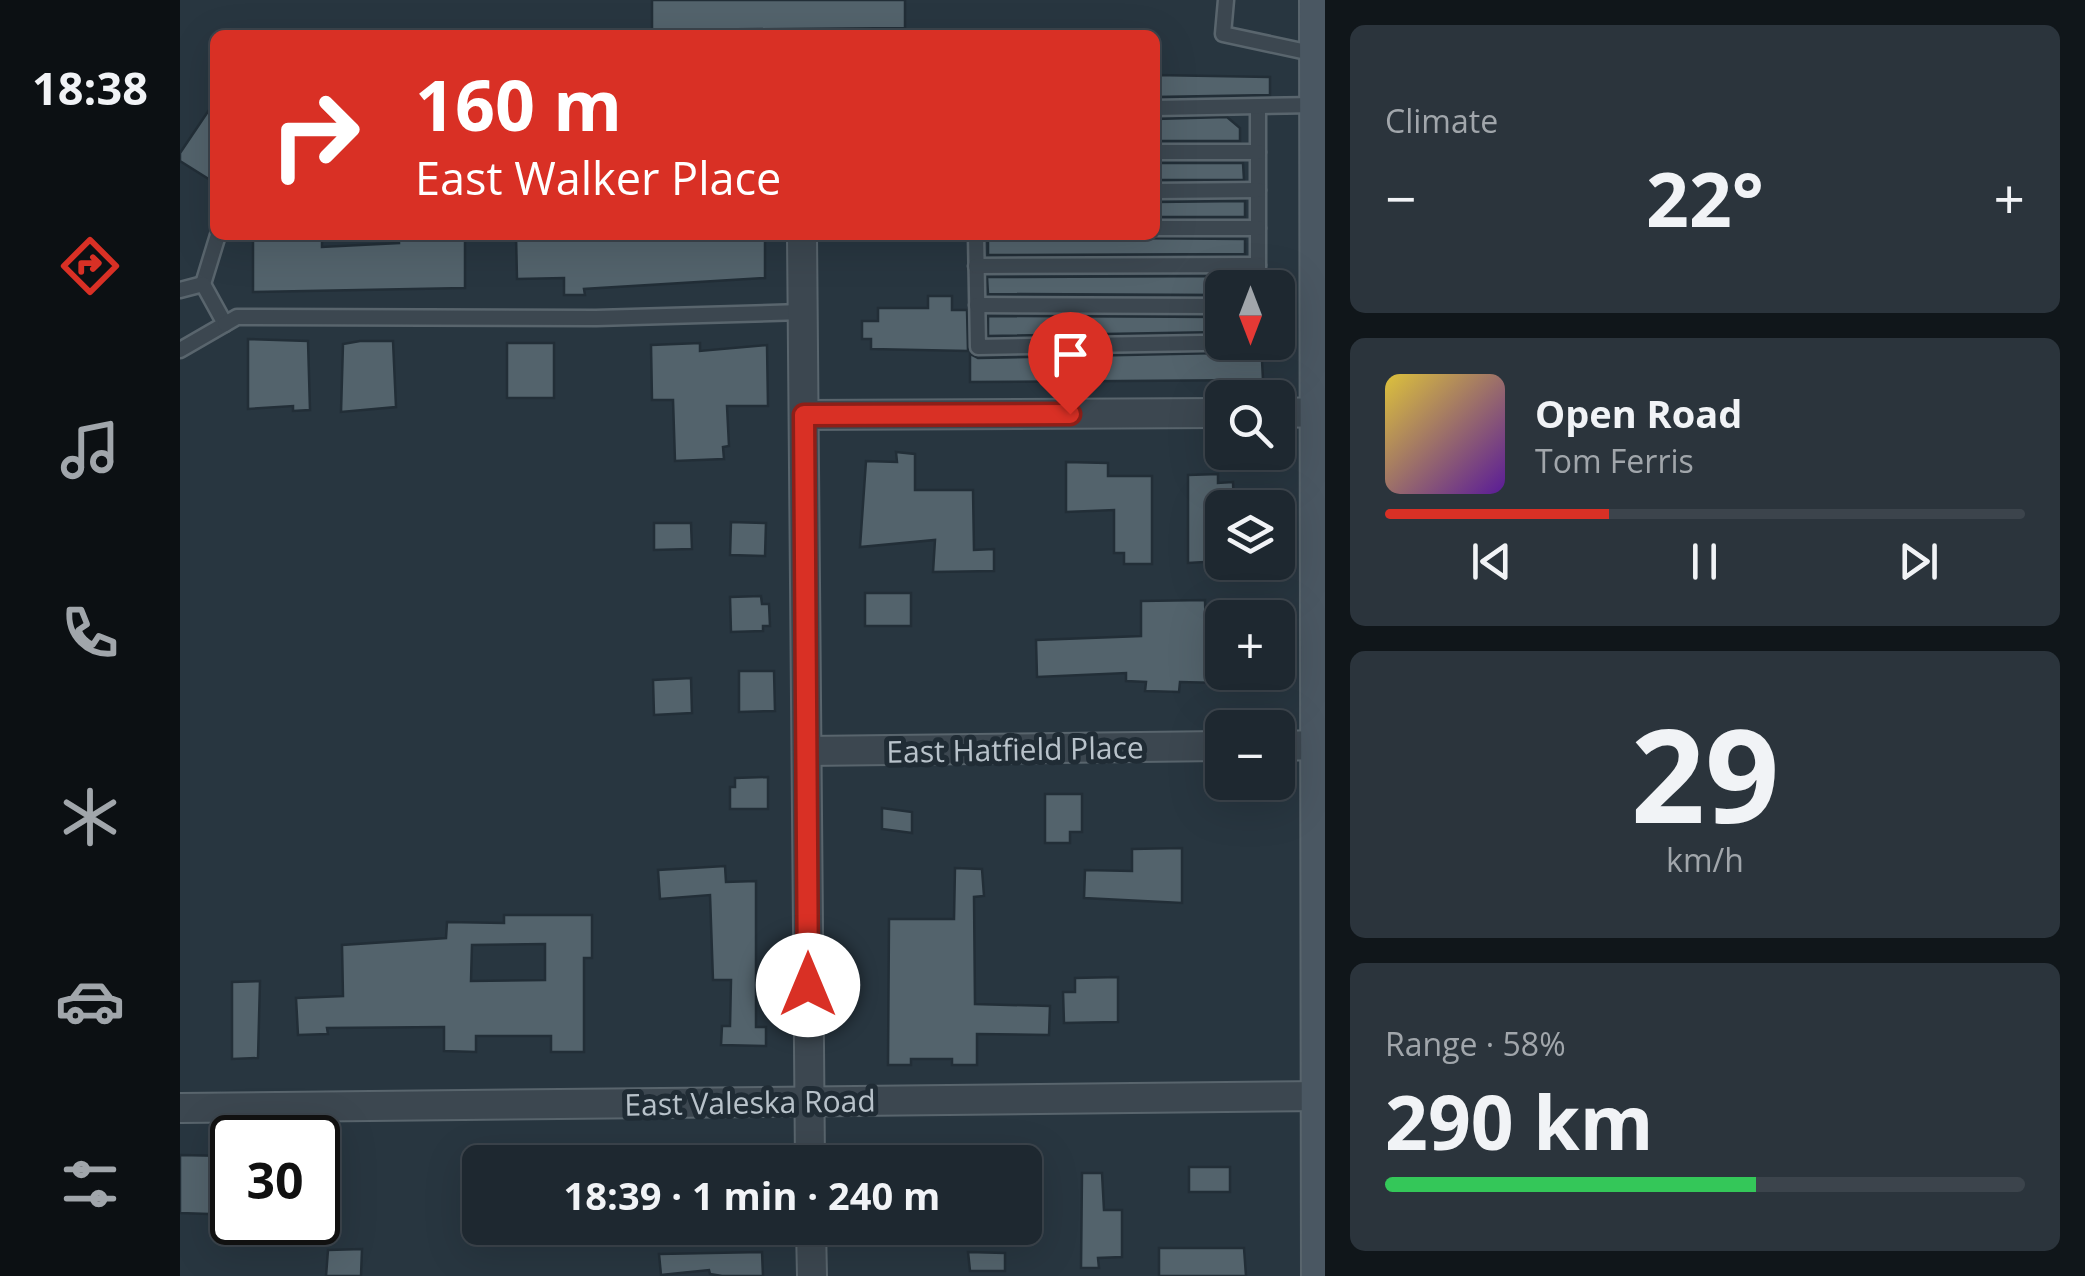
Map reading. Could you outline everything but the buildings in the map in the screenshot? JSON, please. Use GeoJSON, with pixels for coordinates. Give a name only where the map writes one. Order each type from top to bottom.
{"type":"FeatureCollection","features":[{"type":"Feature","properties":{"kind":"street"},"geometry":{"type":"LineString","coordinates":[[1319,0],[1316,105],[1324,412],[1318,745],[1321,1276]]}},
{"type":"Feature","properties":{"kind":"street"},"geometry":{"type":"LineString","coordinates":[[802,240],[810,1145]]}},
{"type":"Feature","properties":{"kind":"street"},"geometry":{"type":"LineString","coordinates":[[1295,413],[1324,412]]}},
{"type":"Feature","properties":{"kind":"street"},"geometry":{"type":"LineString","coordinates":[[804,415],[1205,413]]}},
{"type":"Feature","properties":{"kind":"street"},"geometry":{"type":"LineString","coordinates":[[1295,746],[1318,745]]}},
{"type":"Feature","properties":{"kind":"street","name":"East Hatfield Place"},"geometry":{"type":"LineString","coordinates":[[807,751],[1205,746]]}},
{"type":"Feature","properties":{"kind":"street","name":"East Valeska Road"},"geometry":{"type":"LineString","coordinates":[[180,1108],[1322,1096]]}},
{"type":"Feature","properties":{"kind":"street"},"geometry":{"type":"LineString","coordinates":[[811,1245],[812,1276]]}},
{"type":"Feature","properties":{"kind":"lane"},"geometry":{"type":"LineString","coordinates":[[1226,0],[1223,34],[1317,54]]}},
{"type":"Feature","properties":{"kind":"lane"},"geometry":{"type":"LineString","coordinates":[[1160,108],[1316,105]]}},
{"type":"Feature","properties":{"kind":"lane"},"geometry":{"type":"LineString","coordinates":[[1258,107],[1258,270]]}},
{"type":"Feature","properties":{"kind":"lane"},"geometry":{"type":"LineString","coordinates":[[1160,152],[1258,152]]}},
{"type":"Feature","properties":{"kind":"lane"},"geometry":{"type":"LineString","coordinates":[[1160,191],[1258,190]]}},
{"type":"Feature","properties":{"kind":"lane"},"geometry":{"type":"LineString","coordinates":[[1160,228],[1258,228]]}},
{"type":"Feature","properties":{"kind":"lane"},"geometry":{"type":"LineString","coordinates":[[216,240],[203,284],[226,324]]}},
{"type":"Feature","properties":{"kind":"lane"},"geometry":{"type":"LineString","coordinates":[[976,240],[978,347],[1205,343]]}},
{"type":"Feature","properties":{"kind":"lane"},"geometry":{"type":"LineString","coordinates":[[976,266],[1258,265]]}},
{"type":"Feature","properties":{"kind":"lane"},"geometry":{"type":"LineString","coordinates":[[180,290],[203,284]]}},
{"type":"Feature","properties":{"kind":"lane"},"geometry":{"type":"LineString","coordinates":[[977,305],[1205,306]]}},
{"type":"Feature","properties":{"kind":"lane"},"geometry":{"type":"LineString","coordinates":[[180,350],[236,317],[596,318],[803,312]]}},
{"type":"Feature","properties":{"kind":"route"},"geometry":{"type":"LineString","coordinates":[[808,985],[804,415],[1070,414]]}}]}
